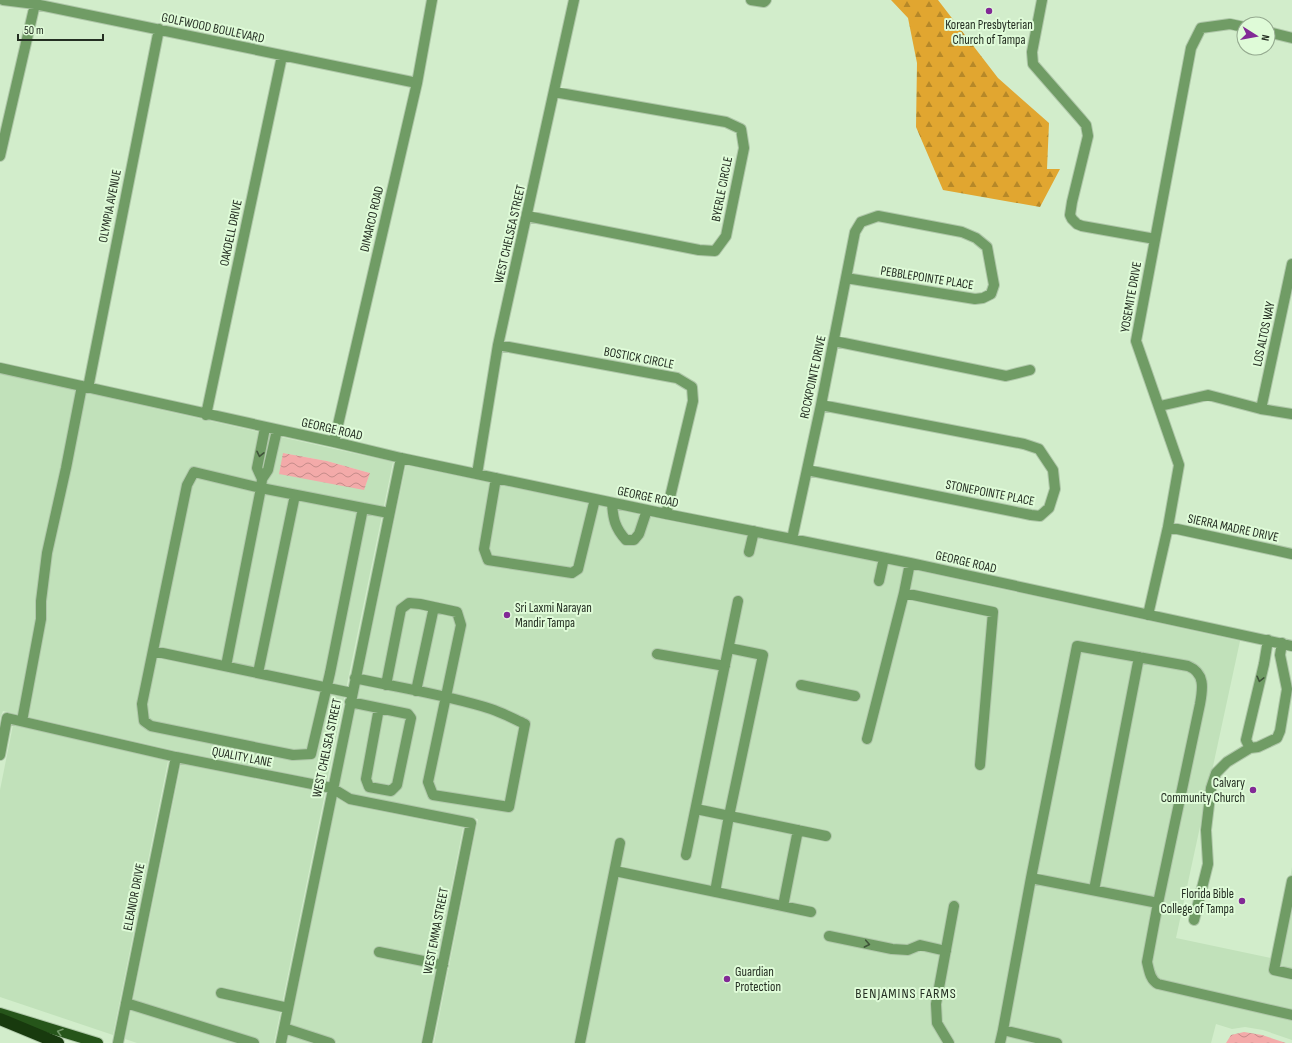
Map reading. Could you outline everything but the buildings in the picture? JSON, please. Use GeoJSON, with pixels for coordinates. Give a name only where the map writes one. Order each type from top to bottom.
{"type":"FeatureCollection","features":[{"type":"Feature","properties":{"kind":"highway"},"geometry":{"type":"LineString","coordinates":[[0,1019],[58,1043]]}},
{"type":"Feature","properties":{"kind":"main road"},"geometry":{"type":"LineString","coordinates":[[0,1013],[98,1043]]}},
{"type":"Feature","properties":{"kind":"street","name":"GOLFWOOD BOULEVARD"},"geometry":{"type":"LineString","coordinates":[[4,0],[35,4],[417,83]]}},
{"type":"Feature","properties":{"kind":"street","name":"DIMARCO ROAD"},"geometry":{"type":"LineString","coordinates":[[334,442],[417,83],[432,0]]}},
{"type":"Feature","properties":{"kind":"street","name":"WEST CHELSEA STREET"},"geometry":{"type":"LineString","coordinates":[[477,474],[498,344],[574,0]]}},
{"type":"Feature","properties":{"kind":"street"},"geometry":{"type":"LineString","coordinates":[[751,0],[764,2],[766,0]]}},
{"type":"Feature","properties":{"kind":"street"},"geometry":{"type":"LineString","coordinates":[[1042,0],[1032,52],[1033,64],[1082,119],[1087,131],[1086,145],[1070,215],[1077,224],[1082,226],[1155,239]]}},
{"type":"Feature","properties":{"kind":"street"},"geometry":{"type":"LineString","coordinates":[[0,156],[35,4]]}},
{"type":"Feature","properties":{"kind":"street","name":"YOSEMITE DRIVE"},"geometry":{"type":"LineString","coordinates":[[1148,615],[1168,527],[1179,465],[1160,406],[1136,341],[1190,48],[1201,28],[1230,24],[1236,25]]}},
{"type":"Feature","properties":{"kind":"street","name":"OLYMPIA AVENUE"},"geometry":{"type":"LineString","coordinates":[[22,721],[41,619],[41,601],[47,553],[85,387],[159,29]]}},
{"type":"Feature","properties":{"kind":"street"},"geometry":{"type":"LineString","coordinates":[[1276,34],[1292,38]]}},
{"type":"Feature","properties":{"kind":"street","name":"OAKDELL DRIVE"},"geometry":{"type":"LineString","coordinates":[[206,415],[282,56]]}},
{"type":"Feature","properties":{"kind":"street","name":"BYERLE CIRCLE"},"geometry":{"type":"LineString","coordinates":[[527,216],[699,250],[715,251],[726,236],[744,148],[741,129],[726,122],[554,92]]}},
{"type":"Feature","properties":{"kind":"street","name":"PEBBLEPOINTE PLACE"},"geometry":{"type":"LineString","coordinates":[[846,278],[975,299],[983,298],[991,294],[994,285],[987,247],[976,238],[962,232],[878,216],[861,222]]}},
{"type":"Feature","properties":{"kind":"street","name":"ROCKPOINTE DRIVE"},"geometry":{"type":"LineString","coordinates":[[792,538],[821,405],[855,232],[861,222]]}},
{"type":"Feature","properties":{"kind":"street","name":"LOS ALTOS WAY"},"geometry":{"type":"LineString","coordinates":[[1261,409],[1292,264]]}},
{"type":"Feature","properties":{"kind":"street"},"geometry":{"type":"LineString","coordinates":[[834,341],[1006,376],[1030,370]]}},
{"type":"Feature","properties":{"kind":"street","name":"BOSTICK CIRCLE"},"geometry":{"type":"LineString","coordinates":[[498,344],[677,378],[692,387],[693,401],[666,514]]}},
{"type":"Feature","properties":{"kind":"street","name":"GEORGE ROAD"},"geometry":{"type":"LineString","coordinates":[[0,368],[401,458],[612,503],[792,538],[1287,644]]}},
{"type":"Feature","properties":{"kind":"street"},"geometry":{"type":"LineString","coordinates":[[1160,406],[1208,395],[1261,409],[1292,414]]}},
{"type":"Feature","properties":{"kind":"street","name":"STONEPOINTE PLACE"},"geometry":{"type":"LineString","coordinates":[[807,470],[1035,516],[1040,516],[1049,508],[1055,489],[1053,470],[1039,449],[1024,444],[821,405]]}},
{"type":"Feature","properties":{"kind":"street"},"geometry":{"type":"LineString","coordinates":[[261,483],[256,468],[265,428]]}},
{"type":"Feature","properties":{"kind":"street"},"geometry":{"type":"LineString","coordinates":[[226,666],[261,483],[268,470],[277,430]]}},
{"type":"Feature","properties":{"kind":"street","name":"WEST CHELSEA STREET"},"geometry":{"type":"LineString","coordinates":[[281,1043],[332,788],[401,458]]}},
{"type":"Feature","properties":{"kind":"street"},"geometry":{"type":"LineString","coordinates":[[363,508],[327,687],[311,754],[293,755],[226,742],[151,726],[144,721],[142,704],[187,485],[194,472],[261,483],[295,495],[363,508],[389,514]]}},
{"type":"Feature","properties":{"kind":"street"},"geometry":{"type":"LineString","coordinates":[[496,478],[484,550],[488,560],[572,573],[578,569],[595,499]]}},
{"type":"Feature","properties":{"kind":"street"},"geometry":{"type":"LineString","coordinates":[[258,673],[295,495]]}},
{"type":"Feature","properties":{"kind":"street"},"geometry":{"type":"LineString","coordinates":[[612,503],[612,519],[626,540],[634,540],[639,534],[647,510]]}},
{"type":"Feature","properties":{"kind":"street","name":"SIERRA MADRE DRIVE"},"geometry":{"type":"LineString","coordinates":[[1168,527],[1292,554]]}},
{"type":"Feature","properties":{"kind":"street"},"geometry":{"type":"LineString","coordinates":[[749,552],[754,531]]}},
{"type":"Feature","properties":{"kind":"street"},"geometry":{"type":"LineString","coordinates":[[879,581],[884,558]]}},
{"type":"Feature","properties":{"kind":"street"},"geometry":{"type":"LineString","coordinates":[[867,739],[904,593],[910,563]]}},
{"type":"Feature","properties":{"kind":"street"},"geometry":{"type":"LineString","coordinates":[[904,593],[993,612],[980,765]]}},
{"type":"Feature","properties":{"kind":"street"},"geometry":{"type":"LineString","coordinates":[[686,855],[738,601]]}},
{"type":"Feature","properties":{"kind":"street"},"geometry":{"type":"LineString","coordinates":[[355,678],[386,685],[416,691],[445,698],[493,710],[525,724],[509,807],[433,795],[428,782],[445,698],[460,625],[456,612],[434,607],[409,604],[401,609],[386,685]]}},
{"type":"Feature","properties":{"kind":"street"},"geometry":{"type":"LineString","coordinates":[[416,691],[434,607]]}},
{"type":"Feature","properties":{"kind":"street"},"geometry":{"type":"LineString","coordinates":[[1250,748],[1246,740],[1264,664],[1268,640]]}},
{"type":"Feature","properties":{"kind":"street"},"geometry":{"type":"LineString","coordinates":[[1194,920],[1208,864],[1206,830],[1211,788],[1216,773],[1227,762],[1250,748],[1258,747],[1277,738],[1280,731],[1288,689],[1280,655],[1287,644]]}},
{"type":"Feature","properties":{"kind":"street"},"geometry":{"type":"LineString","coordinates":[[1000,1043],[1077,646],[1188,666],[1193,668],[1202,681],[1203,688],[1200,704],[1158,903],[1148,962],[1149,971],[1154,982],[1292,1015]]}},
{"type":"Feature","properties":{"kind":"street"},"geometry":{"type":"LineString","coordinates":[[715,892],[729,816],[763,655],[728,648]]}},
{"type":"Feature","properties":{"kind":"street"},"geometry":{"type":"LineString","coordinates":[[153,652],[327,687],[351,698],[379,708],[408,714],[411,718],[397,785],[391,791],[369,787],[366,779],[379,708]]}},
{"type":"Feature","properties":{"kind":"street"},"geometry":{"type":"LineString","coordinates":[[657,654],[725,666]]}},
{"type":"Feature","properties":{"kind":"street"},"geometry":{"type":"LineString","coordinates":[[1094,890],[1139,657]]}},
{"type":"Feature","properties":{"kind":"street"},"geometry":{"type":"LineString","coordinates":[[801,686],[855,696]]}},
{"type":"Feature","properties":{"kind":"street","name":"QUALITY LANE"},"geometry":{"type":"LineString","coordinates":[[0,755],[7,718],[176,757],[332,788],[350,799],[471,823]]}},
{"type":"Feature","properties":{"kind":"street","name":"ELEANOR DRIVE"},"geometry":{"type":"LineString","coordinates":[[118,1043],[176,757]]}},
{"type":"Feature","properties":{"kind":"street"},"geometry":{"type":"LineString","coordinates":[[696,809],[826,836]]}},
{"type":"Feature","properties":{"kind":"street","name":"WEST EMMA STREET"},"geometry":{"type":"LineString","coordinates":[[428,1043],[471,823]]}},
{"type":"Feature","properties":{"kind":"street"},"geometry":{"type":"LineString","coordinates":[[783,906],[798,830]]}},
{"type":"Feature","properties":{"kind":"street"},"geometry":{"type":"LineString","coordinates":[[580,1043],[620,844]]}},
{"type":"Feature","properties":{"kind":"street"},"geometry":{"type":"LineString","coordinates":[[615,871],[811,912]]}},
{"type":"Feature","properties":{"kind":"street"},"geometry":{"type":"LineString","coordinates":[[1031,878],[1158,903]]}},
{"type":"Feature","properties":{"kind":"street"},"geometry":{"type":"LineString","coordinates":[[1292,881],[1274,970],[1292,974]]}},
{"type":"Feature","properties":{"kind":"street"},"geometry":{"type":"LineString","coordinates":[[949,1043],[938,1023],[936,1004],[954,906]]}},
{"type":"Feature","properties":{"kind":"street"},"geometry":{"type":"LineString","coordinates":[[828,936],[892,949],[908,950],[920,945],[946,951]]}},
{"type":"Feature","properties":{"kind":"street"},"geometry":{"type":"LineString","coordinates":[[379,952],[443,965]]}},
{"type":"Feature","properties":{"kind":"street"},"geometry":{"type":"LineString","coordinates":[[221,993],[288,1008]]}},
{"type":"Feature","properties":{"kind":"street"},"geometry":{"type":"LineString","coordinates":[[126,1003],[254,1043]]}},
{"type":"Feature","properties":{"kind":"street"},"geometry":{"type":"LineString","coordinates":[[284,1028],[313,1040],[330,1043]]}},
{"type":"Feature","properties":{"kind":"street"},"geometry":{"type":"LineString","coordinates":[[1003,1030],[1057,1043]]}},
{"type":"Feature","properties":{"kind":"shaded area"},"geometry":{"type":"Polygon","coordinates":[[[0,374],[393,462],[327,781],[177,751],[3,711],[0,719],[0,374]],[[283,453],[364,489],[370,473],[327,461],[283,453]]]}},
{"type":"Feature","properties":{"kind":"shaded area"},"geometry":{"type":"Polygon","coordinates":[[[406,465],[671,521],[791,544],[1240,641],[1176,938],[1276,959],[1292,867],[1292,1040],[1263,1030],[1245,1027],[1232,1029],[1216,1024],[1211,1043],[434,1043],[478,819],[352,794],[339,786],[406,465]]]}},
{"type":"Feature","properties":{"kind":"shaded area"},"geometry":{"type":"Polygon","coordinates":[[[13,725],[168,761],[113,1035],[0,997],[0,790],[13,725]]]}},
{"type":"Feature","properties":{"kind":"shaded area"},"geometry":{"type":"Polygon","coordinates":[[[181,764],[325,793],[274,1043],[137,1043],[125,1039],[181,764]]]}},
{"type":"Feature","properties":{"kind":"shaded area"},"geometry":{"type":"Polygon","coordinates":[[[337,798],[349,805],[463,828],[421,1043],[287,1043],[337,798]]]}},
{"type":"Feature","properties":{"kind":"green space"},"geometry":{"type":"Polygon","coordinates":[[[891,0],[938,0],[998,78],[1049,123],[1047,169],[1060,169],[1040,207],[943,190],[916,127],[917,63],[908,18],[891,0]]]}},
{"type":"Feature","properties":{"kind":"water"},"geometry":{"type":"Polygon","coordinates":[[[283,453],[327,461],[370,473],[364,490],[279,474],[283,453]]]}},
{"type":"Feature","properties":{"kind":"water"},"geometry":{"type":"Polygon","coordinates":[[[1244,1032],[1262,1035],[1286,1043],[1226,1043],[1231,1035],[1244,1032]]]}},
{"type":"Feature","properties":{"kind":"place","name":"Korean Presbyterian Church of Tampa"},"geometry":{"type":"Point","coordinates":[989,11]}},
{"type":"Feature","properties":{"kind":"place","name":"Sri Laxmi Narayan Mandir Tampa"},"geometry":{"type":"Point","coordinates":[507,615]}},
{"type":"Feature","properties":{"kind":"place","name":"Calvary Community Church"},"geometry":{"type":"Point","coordinates":[1253,790]}},
{"type":"Feature","properties":{"kind":"place","name":"Florida Bible College of Tampa"},"geometry":{"type":"Point","coordinates":[1242,901]}},
{"type":"Feature","properties":{"kind":"place","name":"Guardian Protection"},"geometry":{"type":"Point","coordinates":[727,979]}},
{"type":"Feature","properties":{"kind":"district","name":"BENJAMINS FARMS"},"geometry":{"type":"Point","coordinates":[906,993]}}]}
